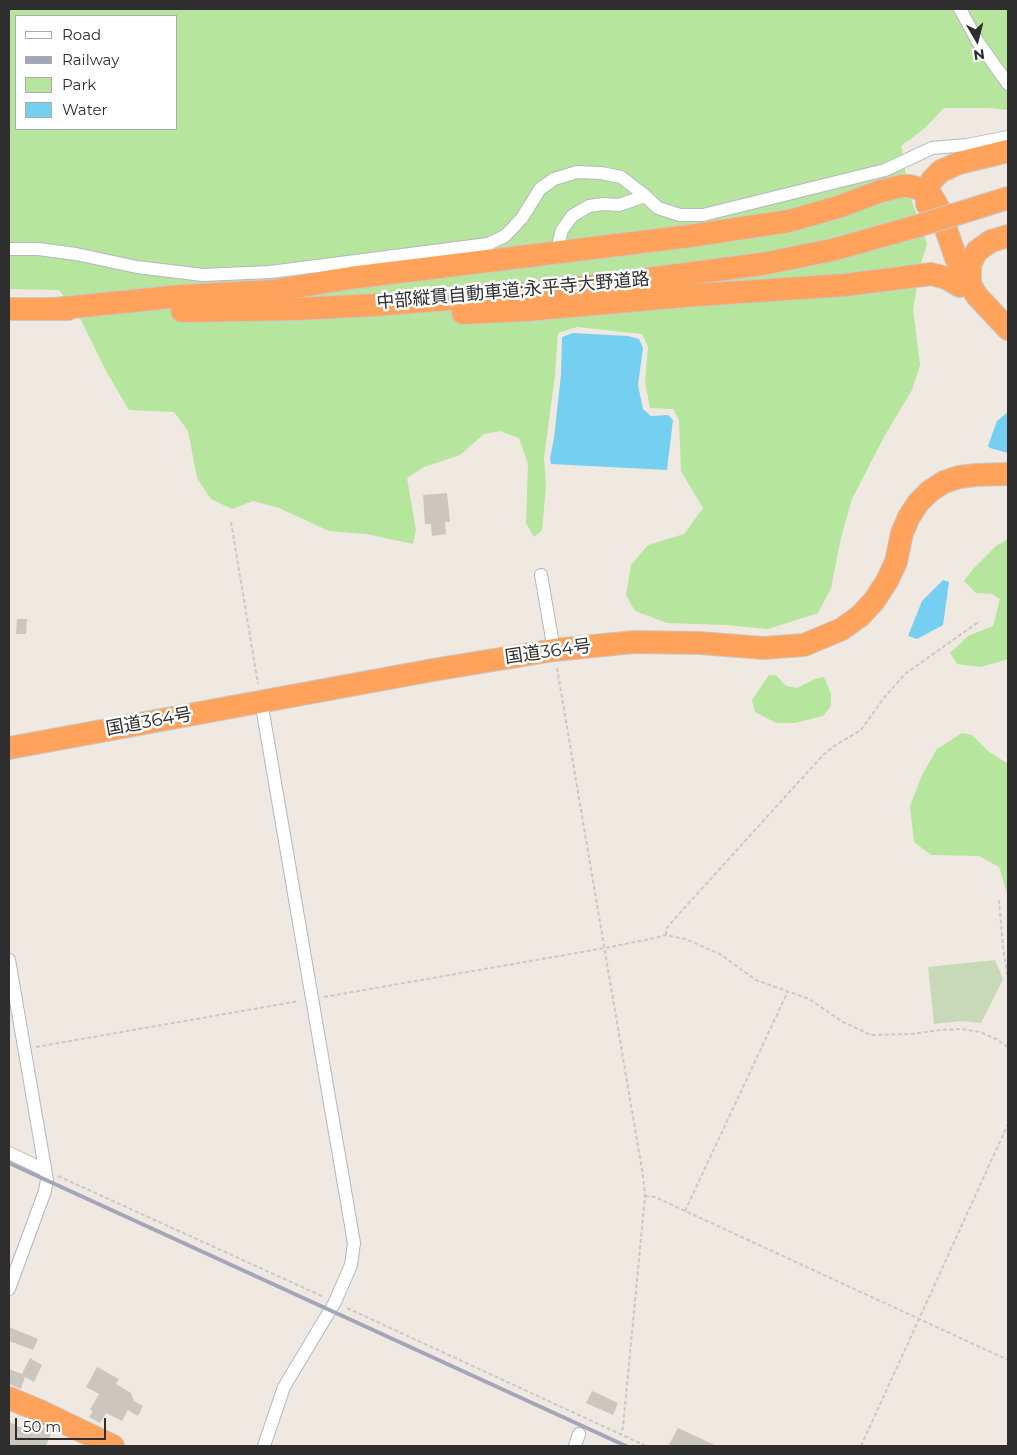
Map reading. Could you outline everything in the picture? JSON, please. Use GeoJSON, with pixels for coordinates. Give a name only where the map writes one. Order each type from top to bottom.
{"type":"FeatureCollection","features":[{"type":"Feature","properties":{"kind":"highway"},"geometry":{"type":"LineString","coordinates":[[926,190],[935,175],[948,167],[1008,151]]}},
{"type":"Feature","properties":{"kind":"highway"},"geometry":{"type":"LineString","coordinates":[[54,309],[181,296],[272,291],[350,278],[754,227],[805,217],[902,186],[910,186],[926,190],[939,209],[965,286],[982,321],[1008,344]]}},
{"type":"Feature","properties":{"kind":"highway","name":"中部縦貫自動車道;永平寺大野道路"},"geometry":{"type":"LineString","coordinates":[[9,309],[150,311],[297,309],[448,300],[526,302],[694,284],[762,264],[832,250],[1008,198]]}},
{"type":"Feature","properties":{"kind":"highway"},"geometry":{"type":"LineString","coordinates":[[965,286],[970,264],[977,251],[991,241],[1008,236]]}},
{"type":"Feature","properties":{"kind":"highway"},"geometry":{"type":"LineString","coordinates":[[694,284],[845,285],[931,274],[965,286],[1008,329]]}},
{"type":"Feature","properties":{"kind":"highway","name":"国道364号"},"geometry":{"type":"LineString","coordinates":[[9,748],[503,657],[554,650],[659,642],[763,648],[784,648],[804,645],[823,638],[848,624],[860,616],[874,601],[887,582],[896,562],[902,533],[909,517],[918,503],[930,491],[944,482],[958,477],[1008,474]]}},
{"type":"Feature","properties":{"kind":"highway"},"geometry":{"type":"LineString","coordinates":[[9,1398],[113,1446]]}},
{"type":"Feature","properties":{"kind":"street"},"geometry":{"type":"LineString","coordinates":[[960,9],[978,42],[1008,84]]}},
{"type":"Feature","properties":{"kind":"street"},"geometry":{"type":"LineString","coordinates":[[9,248],[38,249],[76,254],[137,267],[203,275],[270,272],[488,244],[505,236],[522,218],[540,190],[554,179],[577,172],[601,173],[621,177],[658,208],[680,215],[703,215],[885,170],[932,148],[967,145],[1008,137]]}},
{"type":"Feature","properties":{"kind":"street"},"geometry":{"type":"LineString","coordinates":[[559,241],[562,230],[572,216],[589,206],[603,204],[619,205],[645,196]]}},
{"type":"Feature","properties":{"kind":"street"},"geometry":{"type":"LineString","coordinates":[[541,575],[554,650]]}},
{"type":"Feature","properties":{"kind":"street"},"geometry":{"type":"LineString","coordinates":[[261,701],[354,1243],[351,1265],[335,1302],[284,1387],[264,1446]]}},
{"type":"Feature","properties":{"kind":"street"},"geometry":{"type":"LineString","coordinates":[[9,960],[47,1180],[45,1191],[9,1289]]}},
{"type":"Feature","properties":{"kind":"street"},"geometry":{"type":"LineString","coordinates":[[9,1153],[45,1170]]}},
{"type":"Feature","properties":{"kind":"path"},"geometry":{"type":"LineString","coordinates":[[231,522],[261,701]]}},
{"type":"Feature","properties":{"kind":"path"},"geometry":{"type":"LineString","coordinates":[[666,935],[666,929],[678,915],[823,756],[837,744],[861,730],[883,699],[905,674],[980,621]]}},
{"type":"Feature","properties":{"kind":"path"},"geometry":{"type":"LineString","coordinates":[[554,650],[643,1176],[645,1196],[621,1434],[646,1446]]}},
{"type":"Feature","properties":{"kind":"path"},"geometry":{"type":"LineString","coordinates":[[999,900],[1008,979]]}},
{"type":"Feature","properties":{"kind":"path"},"geometry":{"type":"LineString","coordinates":[[24,1049],[605,948],[666,935],[685,939],[720,954],[756,980],[808,999],[843,1022],[871,1035],[905,1035],[962,1029],[988,1036],[1008,1047]]}},
{"type":"Feature","properties":{"kind":"path"},"geometry":{"type":"LineString","coordinates":[[685,1211],[788,991]]}},
{"type":"Feature","properties":{"kind":"path"},"geometry":{"type":"LineString","coordinates":[[861,1446],[1008,1124]]}},
{"type":"Feature","properties":{"kind":"path"},"geometry":{"type":"LineString","coordinates":[[645,1196],[655,1197],[1008,1360]]}},
{"type":"Feature","properties":{"kind":"green space"},"geometry":{"type":"Polygon","coordinates":[[[9,9],[1008,9],[1008,110],[944,108],[925,128],[901,146],[909,193],[927,244],[922,260],[913,309],[920,365],[912,390],[885,435],[852,499],[841,538],[831,588],[818,613],[768,629],[726,625],[667,623],[635,611],[626,595],[631,565],[648,545],[684,534],[703,508],[681,471],[679,420],[673,409],[650,408],[645,382],[648,347],[642,334],[577,327],[558,333],[555,375],[544,458],[546,486],[542,530],[534,537],[526,523],[528,464],[519,438],[500,431],[484,434],[460,455],[424,467],[407,478],[416,530],[413,544],[366,534],[329,531],[279,508],[253,501],[232,509],[211,499],[197,478],[188,431],[174,412],[129,410],[106,371],[78,314],[59,290],[9,289],[9,9]]]}},
{"type":"Feature","properties":{"kind":"green space"},"geometry":{"type":"Polygon","coordinates":[[[1008,539],[1008,659],[981,667],[957,664],[950,653],[968,636],[993,626],[1000,599],[992,594],[976,593],[964,581],[996,546],[1008,539]]]}},
{"type":"Feature","properties":{"kind":"green space"},"geometry":{"type":"Polygon","coordinates":[[[769,675],[776,675],[786,686],[797,688],[815,679],[824,677],[831,694],[831,706],[823,716],[794,723],[776,723],[755,712],[752,700],[769,675]]]}},
{"type":"Feature","properties":{"kind":"green space"},"geometry":{"type":"Polygon","coordinates":[[[962,733],[972,735],[988,751],[1008,764],[1008,896],[999,867],[979,856],[931,855],[914,842],[910,806],[922,775],[937,749],[962,733]]]}},
{"type":"Feature","properties":{"kind":"green space"},"geometry":{"type":"Polygon","coordinates":[[[995,960],[1003,979],[981,1023],[962,1021],[934,1024],[928,967],[995,960]]]}},
{"type":"Feature","properties":{"kind":"water"},"geometry":{"type":"Polygon","coordinates":[[[573,333],[628,336],[639,339],[643,348],[638,385],[643,409],[651,416],[668,415],[673,420],[667,470],[551,464],[550,458],[561,375],[562,337],[573,333]]]}},
{"type":"Feature","properties":{"kind":"water"},"geometry":{"type":"Polygon","coordinates":[[[1008,412],[1008,453],[988,446],[997,421],[1008,412]]]}},
{"type":"Feature","properties":{"kind":"water"},"geometry":{"type":"Polygon","coordinates":[[[943,580],[949,582],[943,625],[917,639],[908,636],[922,601],[943,580]]]}},
{"type":"Feature","properties":{"kind":"building"},"geometry":{"type":"Polygon","coordinates":[[[447,493],[450,522],[445,522],[446,534],[432,536],[431,524],[425,524],[423,495],[447,493]]]}},
{"type":"Feature","properties":{"kind":"building"},"geometry":{"type":"Polygon","coordinates":[[[17,619],[27,619],[26,634],[16,634],[17,619]]]}},
{"type":"Feature","properties":{"kind":"building"},"geometry":{"type":"Polygon","coordinates":[[[9,1327],[38,1339],[33,1350],[9,1341],[9,1327]]]}},
{"type":"Feature","properties":{"kind":"building"},"geometry":{"type":"Polygon","coordinates":[[[30,1358],[42,1365],[34,1382],[25,1377],[21,1389],[9,1384],[9,1369],[22,1374],[30,1358]]]}},
{"type":"Feature","properties":{"kind":"building"},"geometry":{"type":"Polygon","coordinates":[[[97,1367],[119,1379],[116,1384],[131,1393],[134,1401],[143,1406],[138,1416],[128,1410],[122,1421],[106,1413],[100,1423],[89,1417],[93,1411],[90,1410],[99,1394],[86,1387],[97,1367]]]}},
{"type":"Feature","properties":{"kind":"building"},"geometry":{"type":"Polygon","coordinates":[[[592,1391],[618,1403],[613,1415],[586,1403],[592,1391]]]}},
{"type":"Feature","properties":{"kind":"building"},"geometry":{"type":"Polygon","coordinates":[[[25,1419],[52,1431],[46,1446],[9,1446],[9,1422],[22,1428],[25,1419]]]}},
{"type":"Feature","properties":{"kind":"building"},"geometry":{"type":"Polygon","coordinates":[[[678,1428],[717,1446],[668,1446],[678,1428]]]}},
{"type":"Feature","properties":{"kind":"railway"},"geometry":{"type":"LineString","coordinates":[[9,1163],[626,1446]]}}]}
